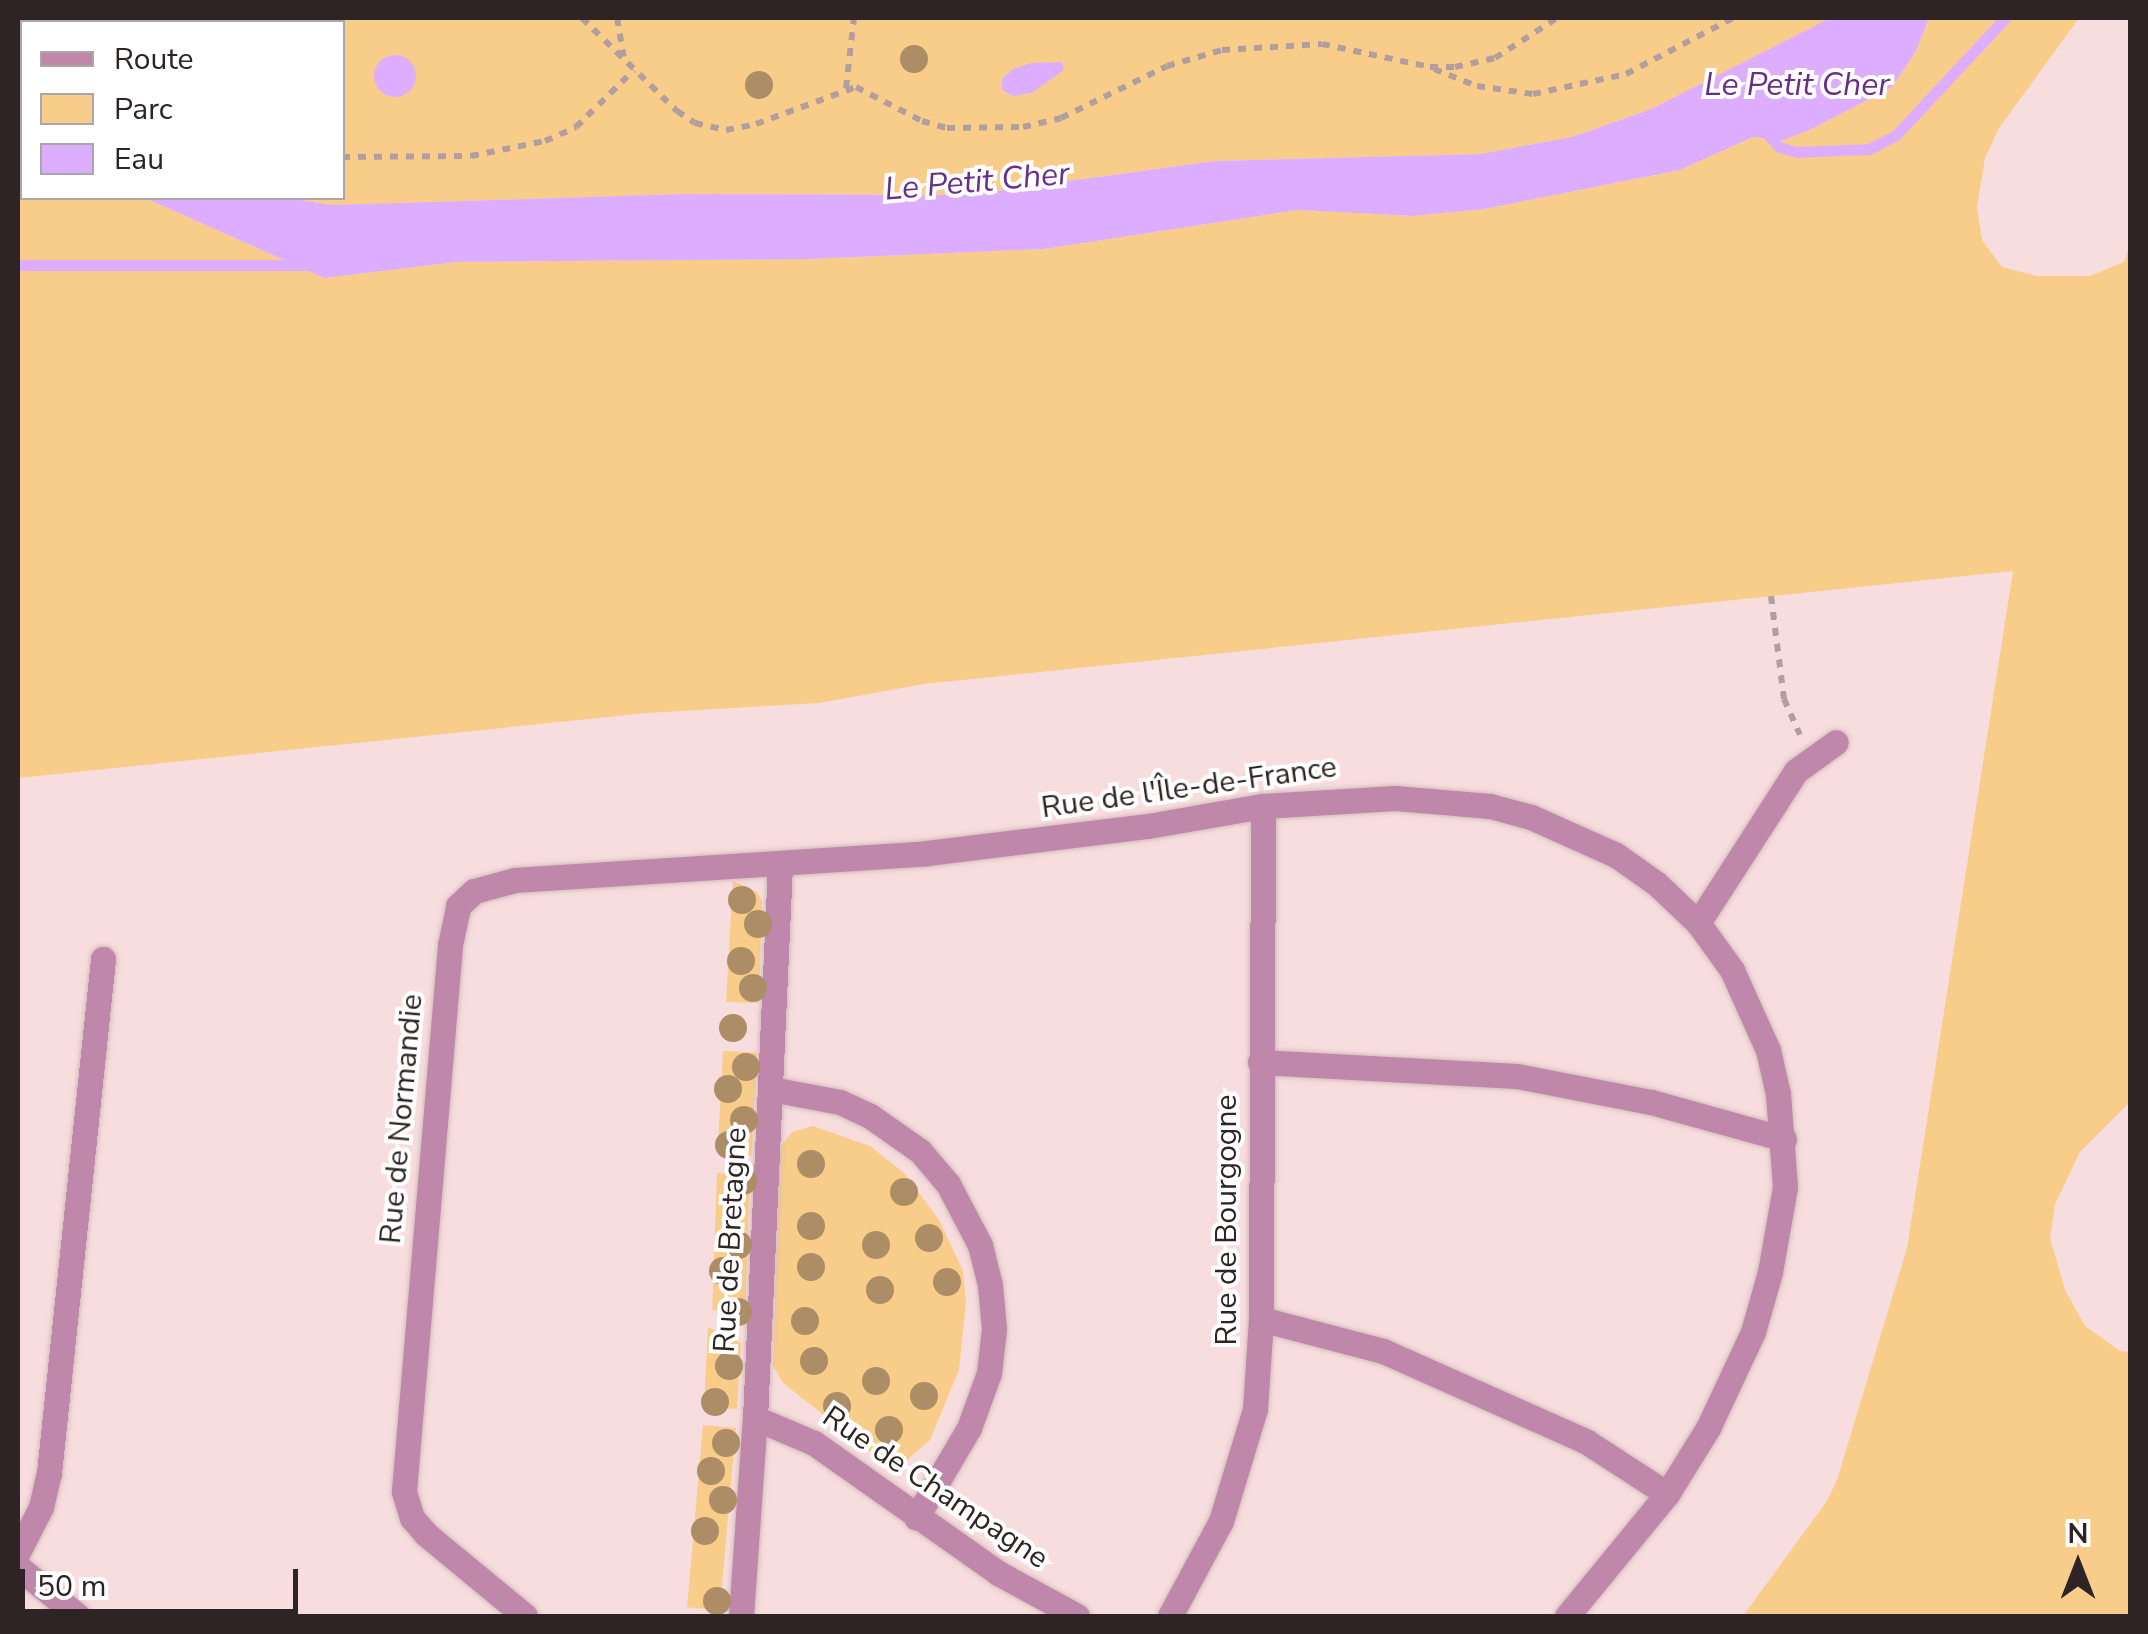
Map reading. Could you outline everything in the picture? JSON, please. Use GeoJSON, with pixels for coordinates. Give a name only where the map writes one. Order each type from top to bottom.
{"type":"FeatureCollection","features":[{"type":"Feature","properties":{"kind":"street"},"geometry":{"type":"LineString","coordinates":[[1698,923],[1796,771],[1836,742]]}},
{"type":"Feature","properties":{"kind":"street","name":"Rue de l'Île-de-France"},"geometry":{"type":"LineString","coordinates":[[780,866],[1039,841],[1263,806],[1395,798],[1490,806],[1573,832],[1616,854],[1698,923],[1732,970],[1758,1023],[1775,1079],[1784,1139],[1785,1187],[1780,1228],[1752,1332],[1708,1428],[1668,1494],[1567,1616]]}},
{"type":"Feature","properties":{"kind":"street","name":"Rue de Bourgogne"},"geometry":{"type":"LineString","coordinates":[[1170,1616],[1221,1522],[1255,1409],[1261,1319],[1263,806]]}},
{"type":"Feature","properties":{"kind":"street","name":"Rue de Bretagne"},"geometry":{"type":"LineString","coordinates":[[740,1616],[755,1418],[780,866]]}},
{"type":"Feature","properties":{"kind":"street","name":"Rue de Normandie"},"geometry":{"type":"LineString","coordinates":[[525,1616],[426,1534],[412,1518],[404,1491],[450,944],[458,906],[490,884],[780,866]]}},
{"type":"Feature","properties":{"kind":"street"},"geometry":{"type":"LineString","coordinates":[[18,1552],[41,1507],[49,1474],[103,959]]}},
{"type":"Feature","properties":{"kind":"street"},"geometry":{"type":"LineString","coordinates":[[1260,1062],[1517,1076],[1651,1102],[1784,1139]]}},
{"type":"Feature","properties":{"kind":"street"},"geometry":{"type":"LineString","coordinates":[[771,1089],[840,1102],[870,1116],[920,1151],[948,1184],[980,1245],[992,1299],[988,1373],[969,1428],[916,1518]]}},
{"type":"Feature","properties":{"kind":"street"},"geometry":{"type":"LineString","coordinates":[[1261,1319],[1383,1351],[1587,1442],[1668,1494]]}},
{"type":"Feature","properties":{"kind":"street","name":"Rue de Champagne"},"geometry":{"type":"LineString","coordinates":[[755,1418],[814,1442],[998,1573],[1076,1616]]}},
{"type":"Feature","properties":{"kind":"street"},"geometry":{"type":"LineString","coordinates":[[18,1567],[78,1616]]}},
{"type":"Feature","properties":{"kind":"path"},"geometry":{"type":"LineString","coordinates":[[582,18],[695,124],[726,130],[756,124],[846,88],[872,93],[934,124],[996,130],[1061,118],[1167,66],[1222,50],[1322,44],[1430,68],[1477,86],[1533,94],[1626,74],[1733,18]]}},
{"type":"Feature","properties":{"kind":"path"},"geometry":{"type":"LineString","coordinates":[[617,18],[625,60]]}},
{"type":"Feature","properties":{"kind":"path"},"geometry":{"type":"LineString","coordinates":[[846,88],[854,18]]}},
{"type":"Feature","properties":{"kind":"path"},"geometry":{"type":"LineString","coordinates":[[1430,68],[1455,68],[1495,58],[1557,18]]}},
{"type":"Feature","properties":{"kind":"path"},"geometry":{"type":"LineString","coordinates":[[345,158],[470,156],[545,141],[576,127],[634,70]]}},
{"type":"Feature","properties":{"kind":"path"},"geometry":{"type":"LineString","coordinates":[[1771,596],[1788,715],[1813,755]]}},
{"type":"Feature","properties":{"kind":"green space"},"geometry":{"type":"Polygon","coordinates":[[[18,18],[1830,18],[1651,109],[1572,137],[1480,154],[1214,161],[968,195],[683,194],[331,205],[301,200],[345,200],[345,20],[20,20],[18,80],[18,18]]]}},
{"type":"Feature","properties":{"kind":"green space"},"geometry":{"type":"Polygon","coordinates":[[[1929,18],[2079,18],[1999,128],[1985,158],[1977,207],[1982,240],[2002,267],[2037,276],[2090,276],[2124,262],[2130,244],[2130,1102],[2080,1152],[2055,1204],[2050,1238],[2065,1290],[2085,1326],[2120,1351],[2130,1352],[2130,1616],[1743,1616],[1827,1501],[1837,1480],[1907,1248],[2013,571],[924,684],[819,703],[647,713],[18,778],[18,141],[20,200],[149,200],[324,278],[457,262],[811,259],[1044,249],[1298,210],[1413,216],[1484,209],[1680,170],[1753,137],[1784,139],[1814,128],[1892,87],[1916,51],[1929,18]]]}},
{"type":"Feature","properties":{"kind":"green space"},"geometry":{"type":"Polygon","coordinates":[[[733,881],[757,892],[762,901],[759,1003],[726,1002],[733,881]]]}},
{"type":"Feature","properties":{"kind":"green space"},"geometry":{"type":"Polygon","coordinates":[[[723,1051],[757,1053],[752,1156],[718,1154],[723,1051]]]}},
{"type":"Feature","properties":{"kind":"green space"},"geometry":{"type":"Polygon","coordinates":[[[813,1126],[870,1146],[904,1173],[939,1220],[963,1271],[966,1302],[959,1370],[930,1440],[906,1461],[881,1460],[783,1383],[773,1366],[780,1147],[792,1132],[813,1126]]]}},
{"type":"Feature","properties":{"kind":"green space"},"geometry":{"type":"Polygon","coordinates":[[[717,1173],[750,1174],[745,1311],[712,1310],[717,1173]]]}},
{"type":"Feature","properties":{"kind":"green space"},"geometry":{"type":"Polygon","coordinates":[[[708,1327],[741,1343],[737,1409],[704,1407],[708,1327]]]}},
{"type":"Feature","properties":{"kind":"green space"},"geometry":{"type":"Polygon","coordinates":[[[703,1425],[736,1428],[720,1610],[687,1607],[703,1425]]]}},
{"type":"Feature","properties":{"kind":"water","name":"Le Petit Cher"},"geometry":{"type":"Polygon","coordinates":[[[1830,18],[1929,18],[1916,51],[1892,87],[1814,128],[1784,140],[1753,137],[1680,170],[1484,209],[1413,216],[1298,210],[1044,249],[811,259],[457,262],[324,278],[149,200],[301,200],[331,205],[683,194],[968,195],[1214,161],[1480,154],[1572,137],[1651,109],[1830,18]]]}},
{"type":"Feature","properties":{"kind":"water"},"geometry":{"type":"Polygon","coordinates":[[[395,55],[410,61],[416,76],[410,91],[395,97],[380,91],[374,76],[380,61],[395,55]]]}},
{"type":"Feature","properties":{"kind":"water"},"geometry":{"type":"Polygon","coordinates":[[[1062,62],[1064,70],[1032,93],[1013,96],[1002,90],[1002,79],[1013,69],[1031,63],[1062,62]]]}},
{"type":"Feature","properties":{"kind":"waterway"},"geometry":{"type":"LineString","coordinates":[[1763,129],[1779,147],[1796,152],[1869,149],[1896,135],[2005,18]]}},
{"type":"Feature","properties":{"kind":"waterway"},"geometry":{"type":"LineString","coordinates":[[18,265],[308,265]]}}]}
